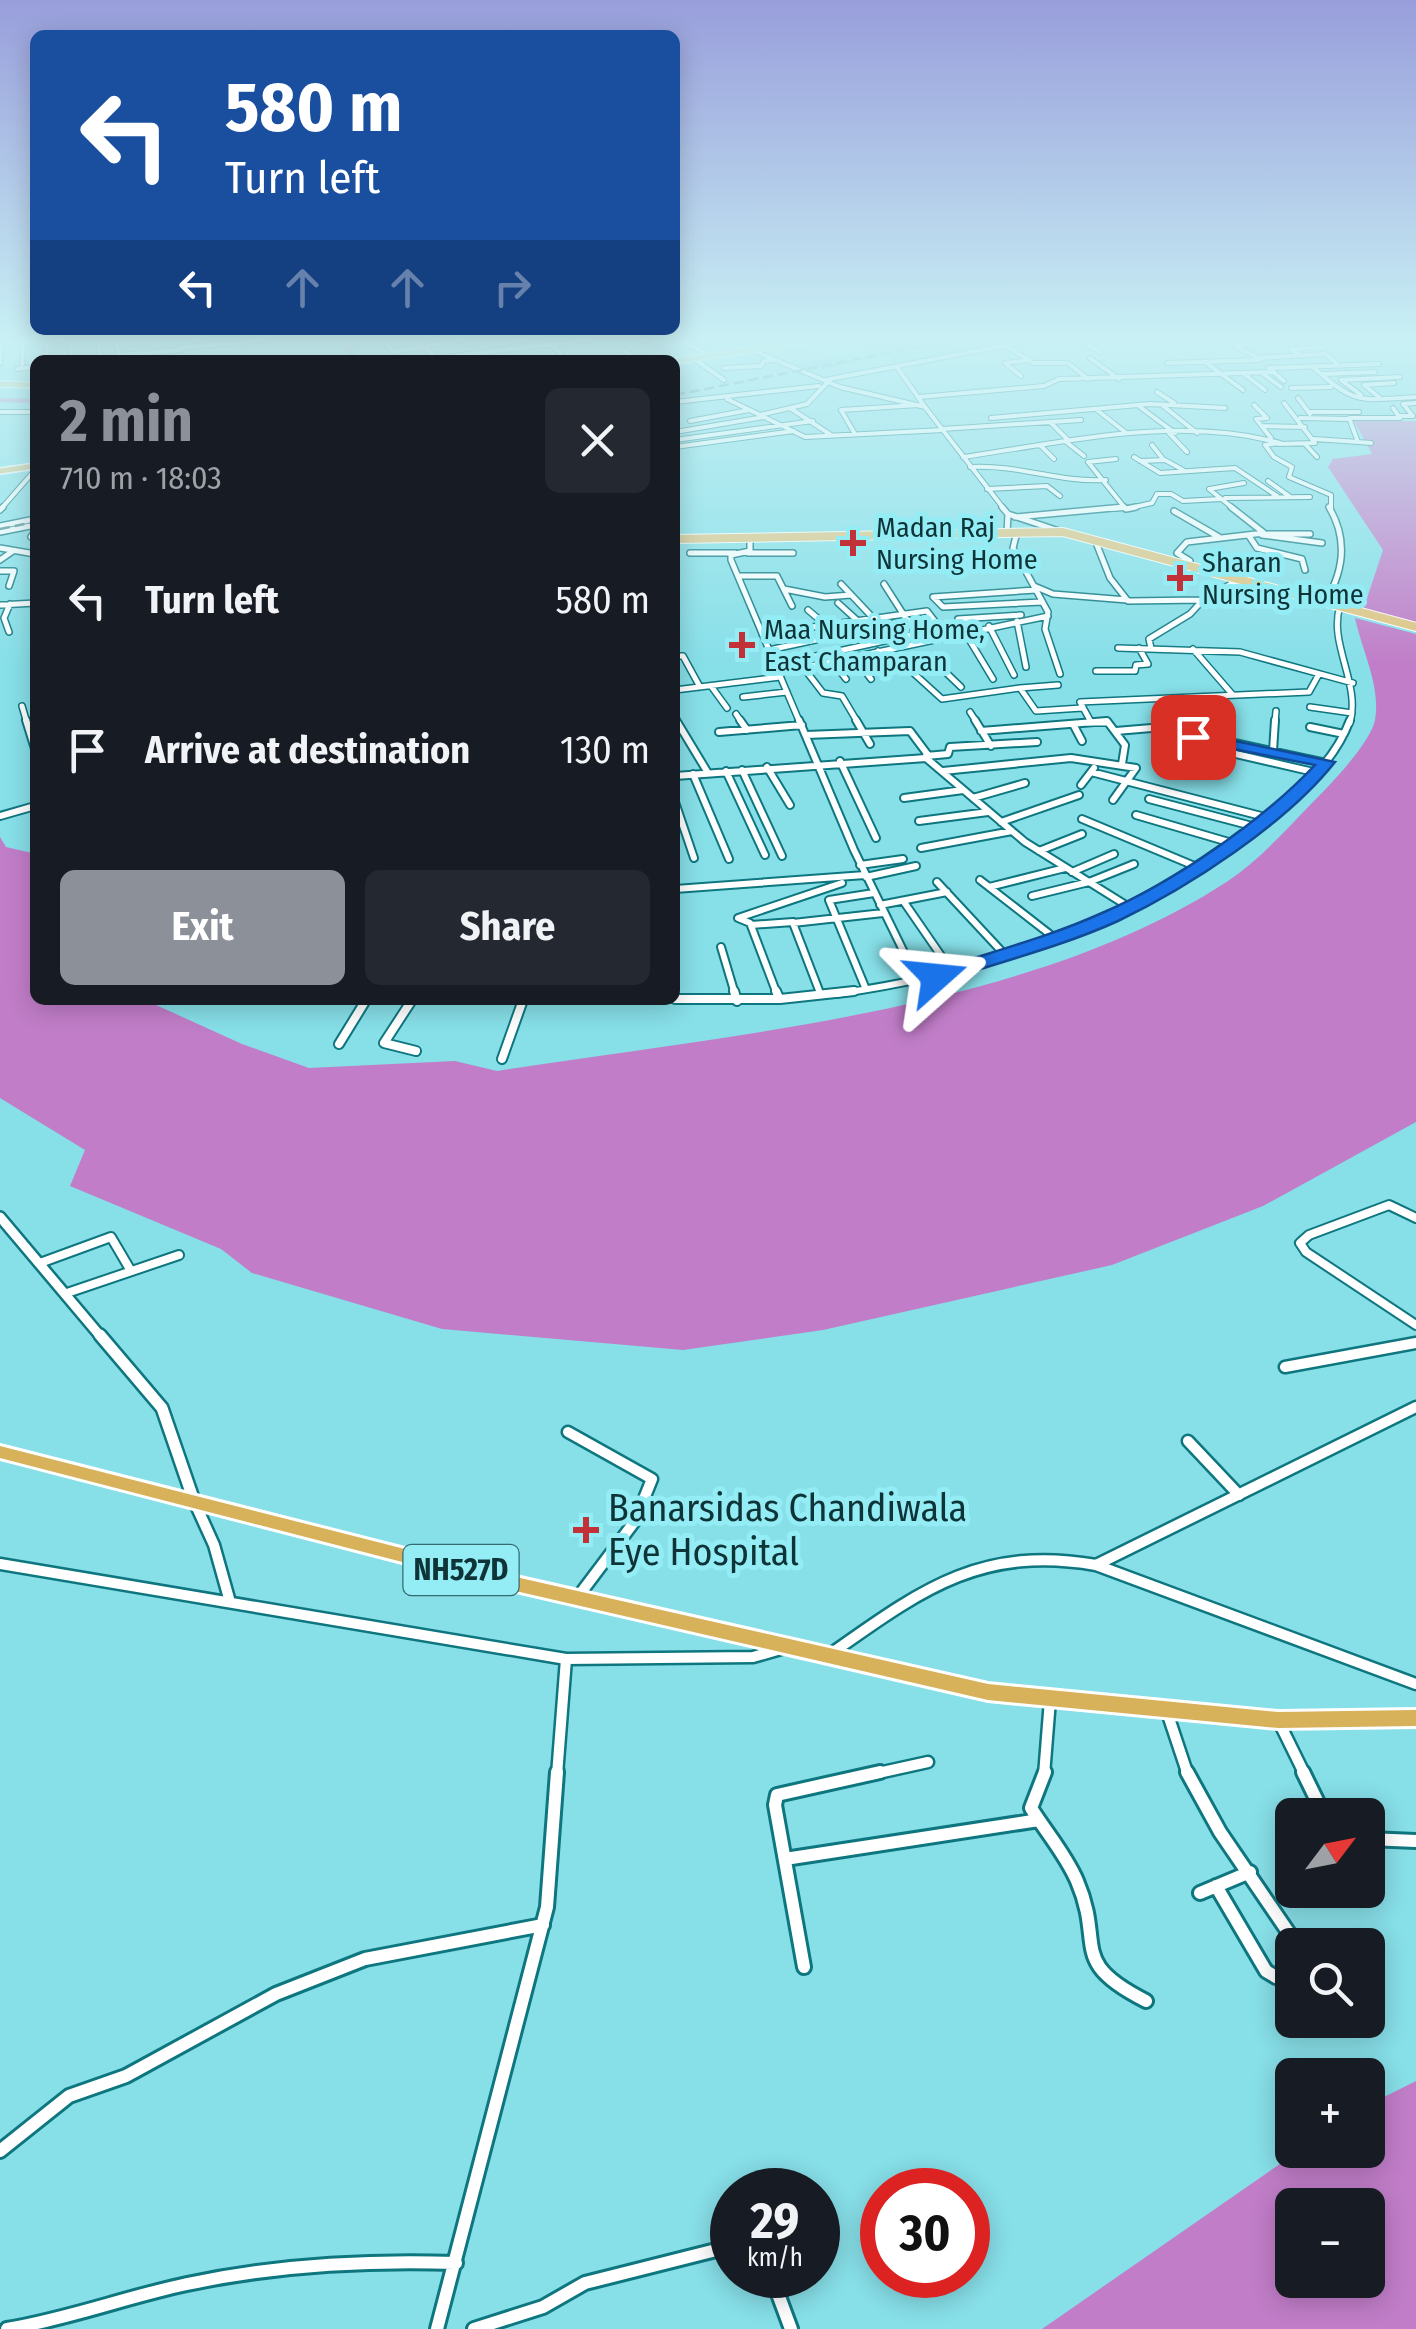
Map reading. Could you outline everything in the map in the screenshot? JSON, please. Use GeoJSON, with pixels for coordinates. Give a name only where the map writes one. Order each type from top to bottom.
{"type":"FeatureCollection","features":[{"type":"Feature","properties":{"kind":"highway","name":"NH527D"},"geometry":{"type":"LineString","coordinates":[[0,1452],[577,1598],[924,1680],[988,1692],[1167,1712],[1278,1720],[1416,1718]]}},
{"type":"Feature","properties":{"kind":"main road"},"geometry":{"type":"LineString","coordinates":[[0,473],[30,469]]}},
{"type":"Feature","properties":{"kind":"main road"},"geometry":{"type":"LineString","coordinates":[[0,473],[30,469]]}},
{"type":"Feature","properties":{"kind":"main road"},"geometry":{"type":"LineString","coordinates":[[680,540],[1012,532]]}},
{"type":"Feature","properties":{"kind":"main road"},"geometry":{"type":"LineString","coordinates":[[680,540],[1063,532],[1416,627]]}},
{"type":"Feature","properties":{"kind":"street"},"geometry":{"type":"LineString","coordinates":[[957,449],[1011,518],[1013,548],[1048,616],[1045,629],[1060,674]]}},
{"type":"Feature","properties":{"kind":"street"},"geometry":{"type":"LineString","coordinates":[[963,457],[1021,449]]}},
{"type":"Feature","properties":{"kind":"street"},"geometry":{"type":"LineString","coordinates":[[1043,449],[1054,459]]}},
{"type":"Feature","properties":{"kind":"street"},"geometry":{"type":"LineString","coordinates":[[1076,449],[1084,456]]}},
{"type":"Feature","properties":{"kind":"street"},"geometry":{"type":"LineString","coordinates":[[1157,449],[1163,460]]}},
{"type":"Feature","properties":{"kind":"street"},"geometry":{"type":"LineString","coordinates":[[1184,449],[1187,452]]}},
{"type":"Feature","properties":{"kind":"street"},"geometry":{"type":"LineString","coordinates":[[1270,449],[1292,467],[1289,477],[1331,497],[1328,505],[1341,530],[1341,564],[1338,580],[1325,602]]}},
{"type":"Feature","properties":{"kind":"street"},"geometry":{"type":"LineString","coordinates":[[1283,449],[1285,452]]}},
{"type":"Feature","properties":{"kind":"street"},"geometry":{"type":"LineString","coordinates":[[1310,449],[1317,457]]}},
{"type":"Feature","properties":{"kind":"street"},"geometry":{"type":"LineString","coordinates":[[1134,457],[1160,473],[1235,468],[1277,496]]}},
{"type":"Feature","properties":{"kind":"street"},"geometry":{"type":"LineString","coordinates":[[1116,460],[1088,462],[1126,504],[1121,509]]}},
{"type":"Feature","properties":{"kind":"street"},"geometry":{"type":"LineString","coordinates":[[1140,461],[1163,460],[1184,470]]}},
{"type":"Feature","properties":{"kind":"street"},"geometry":{"type":"LineString","coordinates":[[970,467],[1011,465],[1022,472],[1058,474],[1076,482],[1106,480]]}},
{"type":"Feature","properties":{"kind":"street"},"geometry":{"type":"LineString","coordinates":[[0,510],[30,474]]}},
{"type":"Feature","properties":{"kind":"street"},"geometry":{"type":"LineString","coordinates":[[1268,481],[1289,496]]}},
{"type":"Feature","properties":{"kind":"street"},"geometry":{"type":"LineString","coordinates":[[1244,484],[1208,489],[1263,534],[1322,543]]}},
{"type":"Feature","properties":{"kind":"street"},"geometry":{"type":"LineString","coordinates":[[987,488],[1048,486],[1060,496]]}},
{"type":"Feature","properties":{"kind":"street"},"geometry":{"type":"LineString","coordinates":[[1015,517],[1121,509],[1152,503],[1157,494],[1171,494],[1182,501],[1310,496]]}},
{"type":"Feature","properties":{"kind":"street"},"geometry":{"type":"LineString","coordinates":[[1174,511],[1219,537]]}},
{"type":"Feature","properties":{"kind":"street"},"geometry":{"type":"LineString","coordinates":[[1008,514],[1063,532]]}},
{"type":"Feature","properties":{"kind":"street"},"geometry":{"type":"LineString","coordinates":[[0,529],[30,528]]}},
{"type":"Feature","properties":{"kind":"street"},"geometry":{"type":"LineString","coordinates":[[1189,566],[1191,562],[1179,556],[1178,549],[1189,541],[1310,534]]}},
{"type":"Feature","properties":{"kind":"street"},"geometry":{"type":"LineString","coordinates":[[1249,536],[1257,548],[1302,559],[1306,570]]}},
{"type":"Feature","properties":{"kind":"street"},"geometry":{"type":"LineString","coordinates":[[748,553],[750,540]]}},
{"type":"Feature","properties":{"kind":"street"},"geometry":{"type":"LineString","coordinates":[[1095,540],[1110,578],[1126,600]]}},
{"type":"Feature","properties":{"kind":"street"},"geometry":{"type":"LineString","coordinates":[[0,548],[30,553]]}},
{"type":"Feature","properties":{"kind":"street"},"geometry":{"type":"LineString","coordinates":[[0,560],[13,551]]}},
{"type":"Feature","properties":{"kind":"street"},"geometry":{"type":"LineString","coordinates":[[690,552],[793,553]]}},
{"type":"Feature","properties":{"kind":"street"},"geometry":{"type":"LineString","coordinates":[[735,553],[730,560],[860,865],[917,979]]}},
{"type":"Feature","properties":{"kind":"street"},"geometry":{"type":"LineString","coordinates":[[0,571],[14,572],[9,586]]}},
{"type":"Feature","properties":{"kind":"street"},"geometry":{"type":"LineString","coordinates":[[738,576],[776,576],[792,606]]}},
{"type":"Feature","properties":{"kind":"street"},"geometry":{"type":"LineString","coordinates":[[1151,648],[1149,638],[1240,580]]}},
{"type":"Feature","properties":{"kind":"street"},"geometry":{"type":"LineString","coordinates":[[841,584],[874,619]]}},
{"type":"Feature","properties":{"kind":"street"},"geometry":{"type":"LineString","coordinates":[[775,664],[915,634],[884,584]]}},
{"type":"Feature","properties":{"kind":"street"},"geometry":{"type":"LineString","coordinates":[[1042,602],[942,607],[934,598],[1035,588],[1053,594],[1126,600],[1204,600]]}},
{"type":"Feature","properties":{"kind":"street"},"geometry":{"type":"LineString","coordinates":[[784,589],[825,598],[851,595]]}},
{"type":"Feature","properties":{"kind":"street"},"geometry":{"type":"LineString","coordinates":[[0,605],[30,602]]}},
{"type":"Feature","properties":{"kind":"street"},"geometry":{"type":"LineString","coordinates":[[838,602],[860,622]]}},
{"type":"Feature","properties":{"kind":"street"},"geometry":{"type":"LineString","coordinates":[[9,632],[4,618],[10,604]]}},
{"type":"Feature","properties":{"kind":"street"},"geometry":{"type":"LineString","coordinates":[[1011,604],[1021,619],[1026,667]]}},
{"type":"Feature","properties":{"kind":"street"},"geometry":{"type":"LineString","coordinates":[[680,999],[779,998],[953,973],[1056,939],[1128,907],[1197,867],[1318,773],[1344,734],[1352,713],[1352,683],[1335,621],[1340,606]]}},
{"type":"Feature","properties":{"kind":"street"},"geometry":{"type":"LineString","coordinates":[[808,610],[828,626]]}},
{"type":"Feature","properties":{"kind":"street"},"geometry":{"type":"LineString","coordinates":[[769,650],[931,612],[946,636]]}},
{"type":"Feature","properties":{"kind":"street"},"geometry":{"type":"LineString","coordinates":[[680,689],[779,675],[964,631],[1048,616]]}},
{"type":"Feature","properties":{"kind":"street"},"geometry":{"type":"LineString","coordinates":[[762,634],[905,617]]}},
{"type":"Feature","properties":{"kind":"street"},"geometry":{"type":"LineString","coordinates":[[958,619],[1021,619]]}},
{"type":"Feature","properties":{"kind":"street"},"geometry":{"type":"LineString","coordinates":[[989,626],[1014,675]]}},
{"type":"Feature","properties":{"kind":"street"},"geometry":{"type":"LineString","coordinates":[[964,631],[993,679]]}},
{"type":"Feature","properties":{"kind":"street"},"geometry":{"type":"LineString","coordinates":[[1118,648],[1240,652],[1352,683]]}},
{"type":"Feature","properties":{"kind":"street"},"geometry":{"type":"LineString","coordinates":[[1096,671],[1135,672],[1136,665],[1148,664],[1139,648]]}},
{"type":"Feature","properties":{"kind":"street"},"geometry":{"type":"LineString","coordinates":[[1193,649],[1232,694]]}},
{"type":"Feature","properties":{"kind":"street"},"geometry":{"type":"LineString","coordinates":[[878,651],[894,669],[909,669],[942,700],[1058,685]]}},
{"type":"Feature","properties":{"kind":"street"},"geometry":{"type":"LineString","coordinates":[[680,656],[700,687]]}},
{"type":"Feature","properties":{"kind":"street"},"geometry":{"type":"LineString","coordinates":[[854,656],[871,679]]}},
{"type":"Feature","properties":{"kind":"street"},"geometry":{"type":"LineString","coordinates":[[832,661],[846,680]]}},
{"type":"Feature","properties":{"kind":"street"},"geometry":{"type":"LineString","coordinates":[[936,662],[961,688]]}},
{"type":"Feature","properties":{"kind":"street"},"geometry":{"type":"LineString","coordinates":[[803,667],[823,694],[841,695],[870,744]]}},
{"type":"Feature","properties":{"kind":"street"},"geometry":{"type":"LineString","coordinates":[[1091,722],[1079,703],[1310,692],[1320,674]]}},
{"type":"Feature","properties":{"kind":"street"},"geometry":{"type":"LineString","coordinates":[[711,686],[727,708]]}},
{"type":"Feature","properties":{"kind":"street"},"geometry":{"type":"LineString","coordinates":[[1020,688],[1036,711],[1082,708]]}},
{"type":"Feature","properties":{"kind":"street"},"geometry":{"type":"LineString","coordinates":[[743,697],[787,692]]}},
{"type":"Feature","properties":{"kind":"street"},"geometry":{"type":"LineString","coordinates":[[22,706],[30,732]]}},
{"type":"Feature","properties":{"kind":"street"},"geometry":{"type":"LineString","coordinates":[[1310,708],[1352,713]]}},
{"type":"Feature","properties":{"kind":"street"},"geometry":{"type":"LineString","coordinates":[[1273,751],[1276,711]]}},
{"type":"Feature","properties":{"kind":"street"},"geometry":{"type":"LineString","coordinates":[[970,712],[991,746]]}},
{"type":"Feature","properties":{"kind":"street"},"geometry":{"type":"LineString","coordinates":[[736,714],[747,730]]}},
{"type":"Feature","properties":{"kind":"street"},"geometry":{"type":"LineString","coordinates":[[1182,717],[1193,737]]}},
{"type":"Feature","properties":{"kind":"street"},"geometry":{"type":"LineString","coordinates":[[982,731],[1108,722],[1125,747],[1122,764]]}},
{"type":"Feature","properties":{"kind":"street"},"geometry":{"type":"LineString","coordinates":[[1073,724],[1082,741]]}},
{"type":"Feature","properties":{"kind":"street"},"geometry":{"type":"LineString","coordinates":[[720,732],[802,725]]}},
{"type":"Feature","properties":{"kind":"street"},"geometry":{"type":"LineString","coordinates":[[1116,731],[1186,725]]}},
{"type":"Feature","properties":{"kind":"street"},"geometry":{"type":"LineString","coordinates":[[680,726],[708,773]]}},
{"type":"Feature","properties":{"kind":"street"},"geometry":{"type":"LineString","coordinates":[[1310,727],[1344,734]]}},
{"type":"Feature","properties":{"kind":"street"},"geometry":{"type":"LineString","coordinates":[[806,735],[910,731],[925,756],[1012,831],[1128,907]]}},
{"type":"Feature","properties":{"kind":"street"},"geometry":{"type":"LineString","coordinates":[[1169,736],[1326,762]]}},
{"type":"Feature","properties":{"kind":"street"},"geometry":{"type":"LineString","coordinates":[[680,775],[948,754],[951,747],[1037,742]]}},
{"type":"Feature","properties":{"kind":"street"},"geometry":{"type":"LineString","coordinates":[[1201,746],[1318,773]]}},
{"type":"Feature","properties":{"kind":"street"},"geometry":{"type":"LineString","coordinates":[[943,772],[1063,758],[1137,769],[1113,800]]}},
{"type":"Feature","properties":{"kind":"street"},"geometry":{"type":"LineString","coordinates":[[840,761],[876,838]]}},
{"type":"Feature","properties":{"kind":"street"},"geometry":{"type":"LineString","coordinates":[[1080,785],[1100,761]]}},
{"type":"Feature","properties":{"kind":"street"},"geometry":{"type":"LineString","coordinates":[[767,768],[790,805]]}},
{"type":"Feature","properties":{"kind":"street"},"geometry":{"type":"LineString","coordinates":[[742,770],[782,856]]}},
{"type":"Feature","properties":{"kind":"street"},"geometry":{"type":"LineString","coordinates":[[726,771],[765,856]]}},
{"type":"Feature","properties":{"kind":"street"},"geometry":{"type":"LineString","coordinates":[[1090,772],[1265,817]]}},
{"type":"Feature","properties":{"kind":"street"},"geometry":{"type":"LineString","coordinates":[[694,774],[729,859]]}},
{"type":"Feature","properties":{"kind":"street"},"geometry":{"type":"LineString","coordinates":[[973,798],[1025,783]]}},
{"type":"Feature","properties":{"kind":"street"},"geometry":{"type":"LineString","coordinates":[[904,798],[963,790]]}},
{"type":"Feature","properties":{"kind":"street"},"geometry":{"type":"LineString","coordinates":[[1001,822],[1079,795]]}},
{"type":"Feature","properties":{"kind":"street"},"geometry":{"type":"LineString","coordinates":[[1149,799],[1252,826]]}},
{"type":"Feature","properties":{"kind":"street"},"geometry":{"type":"LineString","coordinates":[[0,816],[30,807]]}},
{"type":"Feature","properties":{"kind":"street"},"geometry":{"type":"LineString","coordinates":[[918,821],[989,812]]}},
{"type":"Feature","properties":{"kind":"street"},"geometry":{"type":"LineString","coordinates":[[1136,814],[1232,842]]}},
{"type":"Feature","properties":{"kind":"street"},"geometry":{"type":"LineString","coordinates":[[680,817],[694,858]]}},
{"type":"Feature","properties":{"kind":"street"},"geometry":{"type":"LineString","coordinates":[[1082,818],[1197,867]]}},
{"type":"Feature","properties":{"kind":"street"},"geometry":{"type":"LineString","coordinates":[[922,848],[1012,831]]}},
{"type":"Feature","properties":{"kind":"street"},"geometry":{"type":"LineString","coordinates":[[1039,851],[1082,834]]}},
{"type":"Feature","properties":{"kind":"street"},"geometry":{"type":"LineString","coordinates":[[989,887],[1068,870],[1114,854]]}},
{"type":"Feature","properties":{"kind":"street"},"geometry":{"type":"LineString","coordinates":[[860,865],[903,859]]}},
{"type":"Feature","properties":{"kind":"street"},"geometry":{"type":"LineString","coordinates":[[1032,896],[1088,882],[1134,864]]}},
{"type":"Feature","properties":{"kind":"street"},"geometry":{"type":"LineString","coordinates":[[680,889],[865,876],[916,866]]}},
{"type":"Feature","properties":{"kind":"street"},"geometry":{"type":"LineString","coordinates":[[980,880],[1056,939]]}},
{"type":"Feature","properties":{"kind":"street"},"geometry":{"type":"LineString","coordinates":[[937,882],[1005,955]]}},
{"type":"Feature","properties":{"kind":"street"},"geometry":{"type":"LineString","coordinates":[[842,883],[738,918],[751,925],[837,917],[947,892]]}},
{"type":"Feature","properties":{"kind":"street"},"geometry":{"type":"LineString","coordinates":[[865,986],[831,899],[874,893]]}},
{"type":"Feature","properties":{"kind":"street"},"geometry":{"type":"LineString","coordinates":[[904,902],[953,973]]}},
{"type":"Feature","properties":{"kind":"street"},"geometry":{"type":"LineString","coordinates":[[794,922],[820,993]]}},
{"type":"Feature","properties":{"kind":"street"},"geometry":{"type":"LineString","coordinates":[[751,925],[779,998]]}},
{"type":"Feature","properties":{"kind":"street"},"geometry":{"type":"LineString","coordinates":[[721,947],[737,1001]]}},
{"type":"Feature","properties":{"kind":"street"},"geometry":{"type":"LineString","coordinates":[[339,1044],[363,1005]]}},
{"type":"Feature","properties":{"kind":"street"},"geometry":{"type":"LineString","coordinates":[[409,1005],[384,1042],[416,1050]]}},
{"type":"Feature","properties":{"kind":"street"},"geometry":{"type":"LineString","coordinates":[[502,1059],[521,1005]]}},
{"type":"Feature","properties":{"kind":"street"},"geometry":{"type":"LineString","coordinates":[[1416,1218],[1390,1205],[1309,1235],[1300,1243],[1306,1252],[1416,1325]]}},
{"type":"Feature","properties":{"kind":"street"},"geometry":{"type":"LineString","coordinates":[[0,1217],[162,1408],[194,1502],[214,1545],[230,1602]]}},
{"type":"Feature","properties":{"kind":"street"},"geometry":{"type":"LineString","coordinates":[[40,1263],[111,1237],[131,1272]]}},
{"type":"Feature","properties":{"kind":"street"},"geometry":{"type":"LineString","coordinates":[[68,1293],[179,1255]]}},
{"type":"Feature","properties":{"kind":"street"},"geometry":{"type":"LineString","coordinates":[[1285,1367],[1416,1343]]}},
{"type":"Feature","properties":{"kind":"street"},"geometry":{"type":"LineString","coordinates":[[1096,1565],[1416,1407]]}},
{"type":"Feature","properties":{"kind":"street"},"geometry":{"type":"LineString","coordinates":[[568,1432],[652,1480],[635,1521],[577,1598]]}},
{"type":"Feature","properties":{"kind":"street"},"geometry":{"type":"LineString","coordinates":[[1188,1441],[1239,1494]]}},
{"type":"Feature","properties":{"kind":"street"},"geometry":{"type":"LineString","coordinates":[[826,1657],[962,1571],[1009,1558],[1056,1554],[1096,1565],[1416,1684]]}},
{"type":"Feature","properties":{"kind":"street"},"geometry":{"type":"LineString","coordinates":[[0,1564],[566,1658],[753,1657],[786,1647]]}},
{"type":"Feature","properties":{"kind":"street"},"geometry":{"type":"LineString","coordinates":[[437,2329],[542,1925],[566,1701],[566,1658]]}},
{"type":"Feature","properties":{"kind":"street"},"geometry":{"type":"LineString","coordinates":[[1050,1700],[1047,1767],[1031,1800],[1038,1820],[1079,1888],[1095,1968],[1106,1982],[1146,2000]]}},
{"type":"Feature","properties":{"kind":"street"},"geometry":{"type":"LineString","coordinates":[[1167,1712],[1180,1762],[1286,1928]]}},
{"type":"Feature","properties":{"kind":"street"},"geometry":{"type":"LineString","coordinates":[[1278,1720],[1316,1798]]}},
{"type":"Feature","properties":{"kind":"street"},"geometry":{"type":"LineString","coordinates":[[804,1967],[774,1805],[780,1792],[928,1762]]}},
{"type":"Feature","properties":{"kind":"street"},"geometry":{"type":"LineString","coordinates":[[785,1859],[1038,1820]]}},
{"type":"Feature","properties":{"kind":"street"},"geometry":{"type":"LineString","coordinates":[[1385,1840],[1416,1841]]}},
{"type":"Feature","properties":{"kind":"street"},"geometry":{"type":"LineString","coordinates":[[1200,1893],[1250,1872]]}},
{"type":"Feature","properties":{"kind":"street"},"geometry":{"type":"LineString","coordinates":[[1216,1886],[1266,1971],[1275,1976]]}},
{"type":"Feature","properties":{"kind":"street"},"geometry":{"type":"LineString","coordinates":[[0,2150],[69,2096],[126,2076],[276,1994],[396,1951],[542,1925]]}},
{"type":"Feature","properties":{"kind":"street"},"geometry":{"type":"LineString","coordinates":[[474,2329],[543,2307],[585,2283],[710,2252]]}},
{"type":"Feature","properties":{"kind":"street"},"geometry":{"type":"LineString","coordinates":[[7,2329],[55,2321],[150,2292],[284,2267],[361,2262],[456,2264]]}},
{"type":"Feature","properties":{"kind":"street"},"geometry":{"type":"LineString","coordinates":[[780,2298],[791,2329]]}},
{"type":"Feature","properties":{"kind":"shaded area"},"geometry":{"type":"Polygon","coordinates":[[[1369,449],[1416,449],[1416,624],[1363,610],[1383,550],[1328,467],[1333,459],[1372,454],[1369,449]]]}},
{"type":"Feature","properties":{"kind":"shaded area"},"geometry":{"type":"Polygon","coordinates":[[[1355,618],[1416,634],[1416,1122],[1263,1206],[1112,1265],[823,1330],[683,1350],[442,1329],[252,1273],[221,1249],[70,1186],[85,1150],[0,1098],[0,837],[6,847],[30,853],[30,1005],[156,1005],[242,1044],[309,1068],[455,1061],[497,1071],[874,1011],[970,989],[1062,961],[1149,925],[1228,881],[1261,855],[1328,787],[1372,730],[1376,707],[1355,618]]]}},
{"type":"Feature","properties":{"kind":"shaded area"},"geometry":{"type":"Polygon","coordinates":[[[1416,2081],[1416,2329],[1042,2329],[1275,2167],[1385,2168],[1385,2096],[1416,2081]]]}},
{"type":"Feature","properties":{"kind":"railway"},"geometry":{"type":"LineString","coordinates":[[0,529],[30,523]]}},
{"type":"Feature","properties":{"kind":"place","name":"Madan Raj Nursing Home"},"geometry":{"type":"Point","coordinates":[853,543]}},
{"type":"Feature","properties":{"kind":"place","name":"Sharan Nursing Home"},"geometry":{"type":"Point","coordinates":[1180,578]}},
{"type":"Feature","properties":{"kind":"place","name":"Maa Nursing Home, East Champaran"},"geometry":{"type":"Point","coordinates":[742,645]}},
{"type":"Feature","properties":{"kind":"place","name":"Banarsidas Chandiwala Eye Hospital"},"geometry":{"type":"Point","coordinates":[586,1530]}},
{"type":"Feature","properties":{"kind":"route"},"geometry":{"type":"LineString","coordinates":[[936,977],[1092,927],[1214,856],[1301,790],[1326,762],[1193,737]]}}]}
